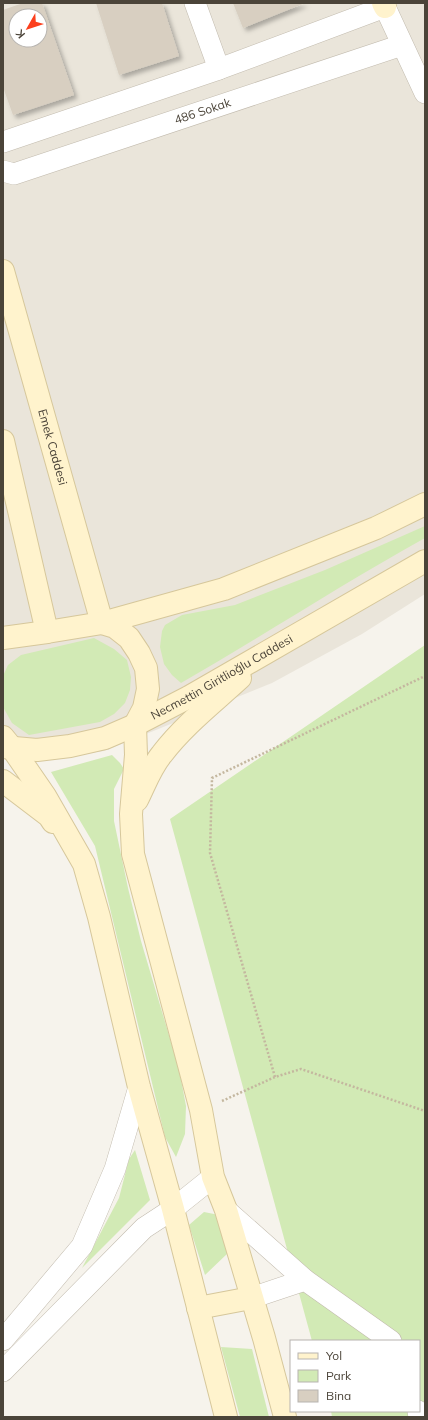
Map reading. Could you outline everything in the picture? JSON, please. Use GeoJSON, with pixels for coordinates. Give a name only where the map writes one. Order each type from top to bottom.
{"type":"FeatureCollection","features":[{"type":"Feature","properties":{"kind":"street"},"geometry":{"type":"LineString","coordinates":[[195,3],[219,69]]}},
{"type":"Feature","properties":{"kind":"street"},"geometry":{"type":"LineString","coordinates":[[3,142],[219,69],[384,5],[425,94]]}},
{"type":"Feature","properties":{"kind":"street","name":"486 Sokak"},"geometry":{"type":"LineString","coordinates":[[3,171],[14,174],[402,45]]}},
{"type":"Feature","properties":{"kind":"street","name":"Emek Caddesi"},"geometry":{"type":"LineString","coordinates":[[3,271],[102,623]]}},
{"type":"Feature","properties":{"kind":"street"},"geometry":{"type":"LineString","coordinates":[[3,441],[47,632]]}},
{"type":"Feature","properties":{"kind":"street"},"geometry":{"type":"LineString","coordinates":[[4,639],[102,623],[224,589],[376,528],[425,504]]}},
{"type":"Feature","properties":{"kind":"street","name":"Necmettin Giritlioğlu Caddesi"},"geometry":{"type":"LineString","coordinates":[[6,744],[37,750],[70,746],[105,738],[135,725],[189,697],[425,561]]}},
{"type":"Feature","properties":{"kind":"street"},"geometry":{"type":"LineString","coordinates":[[102,623],[114,627],[129,638],[146,668],[148,689],[144,708],[135,725],[136,756],[131,814],[133,854],[201,1110],[213,1178],[226,1210],[264,1338],[285,1417]]}},
{"type":"Feature","properties":{"kind":"street"},"geometry":{"type":"LineString","coordinates":[[131,814],[151,771],[162,754],[177,736],[252,668],[294,636]]}},
{"type":"Feature","properties":{"kind":"street"},"geometry":{"type":"LineString","coordinates":[[6,744],[45,796],[84,864],[99,917],[139,1087],[173,1209],[226,1417]]}},
{"type":"Feature","properties":{"kind":"street"},"geometry":{"type":"LineString","coordinates":[[3,781],[49,816],[84,864]]}},
{"type":"Feature","properties":{"kind":"street"},"geometry":{"type":"LineString","coordinates":[[3,1340],[82,1246],[115,1170],[139,1087]]}},
{"type":"Feature","properties":{"kind":"street"},"geometry":{"type":"LineString","coordinates":[[3,1372],[144,1228],[173,1209],[213,1178]]}},
{"type":"Feature","properties":{"kind":"street"},"geometry":{"type":"LineString","coordinates":[[226,1210],[305,1280],[390,1340]]}},
{"type":"Feature","properties":{"kind":"street"},"geometry":{"type":"LineString","coordinates":[[198,1308],[251,1298],[305,1280]]}},
{"type":"Feature","properties":{"kind":"path"},"geometry":{"type":"LineString","coordinates":[[275,1077],[210,853],[212,778],[425,676]]}},
{"type":"Feature","properties":{"kind":"path"},"geometry":{"type":"LineString","coordinates":[[201,1110],[275,1077],[301,1069],[425,1111]]}},
{"type":"Feature","properties":{"kind":"shaded area"},"geometry":{"type":"Polygon","coordinates":[[[3,3],[425,3],[425,594],[362,634],[272,683],[104,751],[39,760],[3,756],[3,3]]]}},
{"type":"Feature","properties":{"kind":"green space"},"geometry":{"type":"Polygon","coordinates":[[[425,526],[425,538],[363,573],[181,683],[172,675],[164,664],[160,647],[162,631],[165,625],[182,615],[235,605],[325,570],[425,526]]]}},
{"type":"Feature","properties":{"kind":"green space"},"geometry":{"type":"Polygon","coordinates":[[[94,638],[114,649],[127,660],[131,677],[130,690],[125,703],[114,714],[100,722],[29,735],[12,723],[3,707],[3,676],[8,665],[21,655],[94,638]]]}},
{"type":"Feature","properties":{"kind":"green space"},"geometry":{"type":"Polygon","coordinates":[[[425,645],[425,1417],[332,1417],[331,1412],[420,1412],[420,1340],[312,1340],[170,819],[425,645]]]}},
{"type":"Feature","properties":{"kind":"green space"},"geometry":{"type":"Polygon","coordinates":[[[112,755],[124,769],[114,789],[114,821],[128,888],[141,941],[179,1069],[186,1106],[185,1134],[176,1157],[165,1137],[95,846],[51,772],[112,755]]]}},
{"type":"Feature","properties":{"kind":"green space"},"geometry":{"type":"Polygon","coordinates":[[[135,1150],[150,1200],[82,1268],[119,1198],[129,1159],[135,1150]]]}},
{"type":"Feature","properties":{"kind":"green space"},"geometry":{"type":"Polygon","coordinates":[[[204,1212],[219,1215],[228,1253],[205,1275],[189,1225],[204,1212]]]}},
{"type":"Feature","properties":{"kind":"green space"},"geometry":{"type":"Polygon","coordinates":[[[221,1347],[252,1349],[269,1417],[240,1417],[221,1347]]]}},
{"type":"Feature","properties":{"kind":"building"},"geometry":{"type":"Polygon","coordinates":[[[23,3],[42,3],[44,8],[9,8],[23,3]]]}},
{"type":"Feature","properties":{"kind":"building"},"geometry":{"type":"Polygon","coordinates":[[[96,3],[162,3],[179,56],[119,75],[96,3]]]}},
{"type":"Feature","properties":{"kind":"building"},"geometry":{"type":"Polygon","coordinates":[[[233,3],[305,3],[243,28],[233,3]]]}},
{"type":"Feature","properties":{"kind":"building"},"geometry":{"type":"Polygon","coordinates":[[[8,8],[8,48],[48,48],[48,20],[74,95],[13,115],[3,87],[3,10],[8,8]]]}}]}
